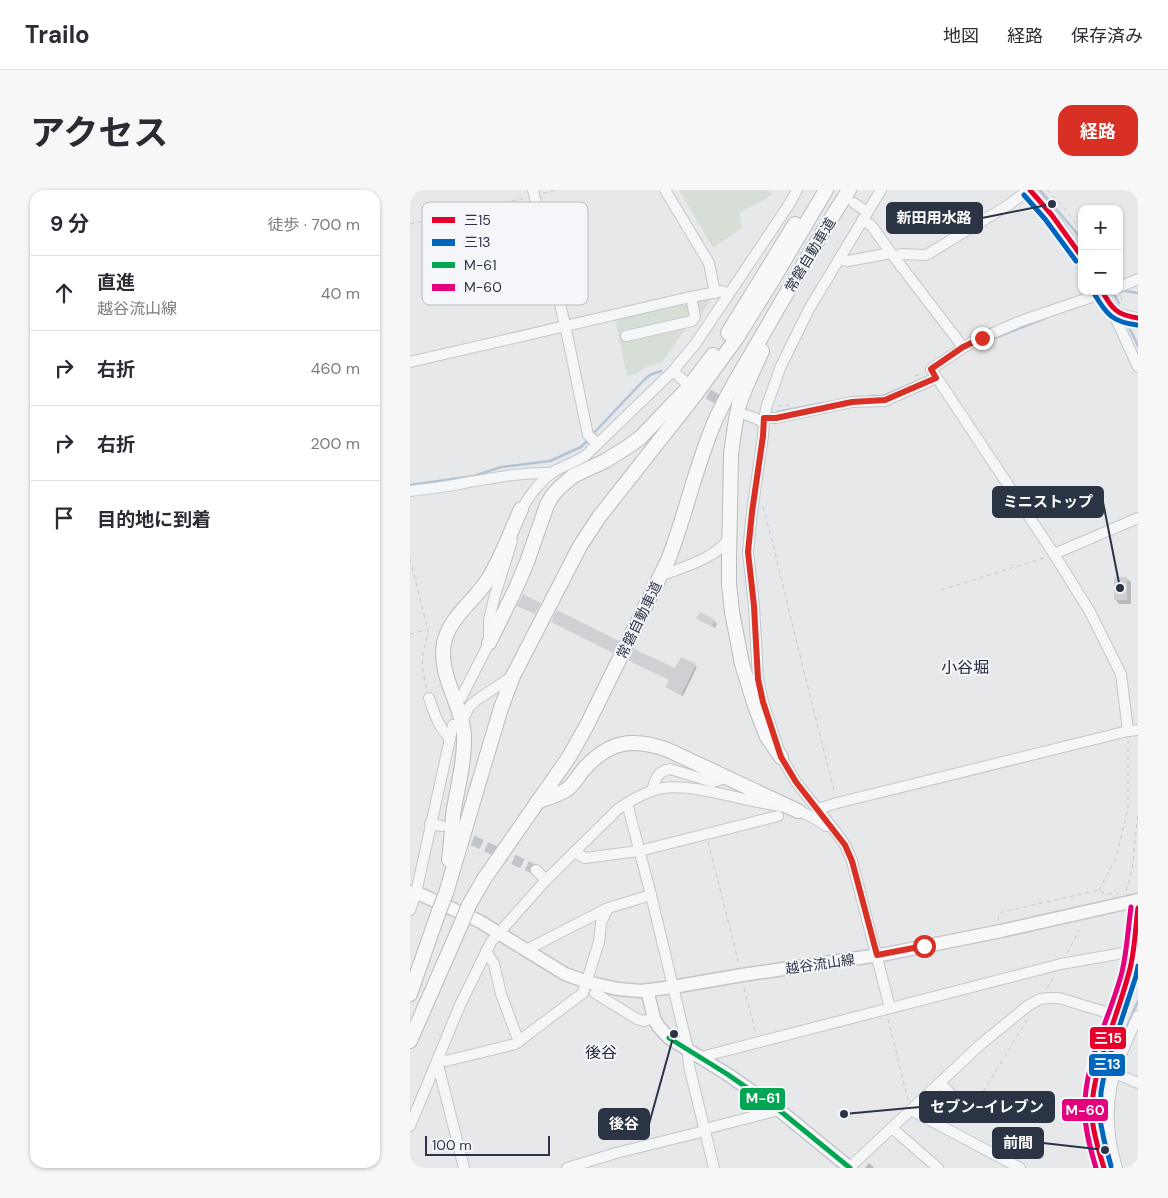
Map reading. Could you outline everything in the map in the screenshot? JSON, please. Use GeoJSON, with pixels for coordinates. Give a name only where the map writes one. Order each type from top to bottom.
{"type":"FeatureCollection","features":[{"type":"Feature","properties":{"kind":"highway","name":"常磐自動車道"},"geometry":{"type":"LineString","coordinates":[[410,994],[446,891],[491,740],[513,676],[580,546],[599,517],[714,371],[763,296],[826,190]]}},
{"type":"Feature","properties":{"kind":"highway","name":"常磐自動車道"},"geometry":{"type":"LineString","coordinates":[[410,1042],[469,906],[484,879],[569,758],[587,725],[660,576],[677,536],[715,420],[832,217],[852,197]]}},
{"type":"Feature","properties":{"kind":"highway"},"geometry":{"type":"LineString","coordinates":[[489,642],[516,588],[552,496],[573,476],[605,461],[629,446],[687,389],[727,335],[796,222],[817,206]]}},
{"type":"Feature","properties":{"kind":"highway"},"geometry":{"type":"LineString","coordinates":[[781,757],[767,737],[742,664],[730,599],[729,559],[731,455],[740,405],[744,391],[789,289]]}},
{"type":"Feature","properties":{"kind":"highway"},"geometry":{"type":"LineString","coordinates":[[446,891],[454,814],[464,748],[444,666],[444,643],[459,614],[486,581],[495,566],[521,509]]}},
{"type":"Feature","properties":{"kind":"highway"},"geometry":{"type":"LineString","coordinates":[[537,802],[568,790],[584,769],[597,756],[608,749],[626,743],[638,742],[657,745],[798,810]]}},
{"type":"Feature","properties":{"kind":"main road","name":"越谷流山線"},"geometry":{"type":"LineString","coordinates":[[413,893],[479,922],[565,974],[587,982],[618,989],[648,990],[877,955],[1001,931],[1138,900]]}},
{"type":"Feature","properties":{"kind":"main road"},"geometry":{"type":"LineString","coordinates":[[1104,1168],[1097,1144],[1092,1115],[1102,1102],[1094,1082],[1107,1070],[1115,1015],[1135,952],[1138,908]]}},
{"type":"Feature","properties":{"kind":"main road"},"geometry":{"type":"LineString","coordinates":[[648,990],[648,998],[654,1018],[658,1026],[669,1038],[779,1110],[849,1168]]}},
{"type":"Feature","properties":{"kind":"street"},"geometry":{"type":"LineString","coordinates":[[665,190],[708,263],[715,293]]}},
{"type":"Feature","properties":{"kind":"street"},"geometry":{"type":"LineString","coordinates":[[461,698],[489,642],[489,620],[495,595],[508,558],[521,509],[541,482],[552,473],[585,456],[673,371],[696,342],[797,190]]}},
{"type":"Feature","properties":{"kind":"street"},"geometry":{"type":"LineString","coordinates":[[881,190],[810,309],[781,366],[767,405],[764,420],[748,552],[754,606],[758,679],[763,702],[781,757],[796,782],[845,845],[852,861],[877,955],[888,1009]]}},
{"type":"Feature","properties":{"kind":"street"},"geometry":{"type":"LineString","coordinates":[[839,259],[848,260],[901,254],[928,254],[1010,204],[1029,190],[1051,214],[1078,251]]}},
{"type":"Feature","properties":{"kind":"street"},"geometry":{"type":"LineString","coordinates":[[852,197],[893,255],[963,347]]}},
{"type":"Feature","properties":{"kind":"street"},"geometry":{"type":"LineString","coordinates":[[1123,285],[1138,279]]}},
{"type":"Feature","properties":{"kind":"street"},"geometry":{"type":"LineString","coordinates":[[410,362],[691,297],[722,291],[728,294]]}},
{"type":"Feature","properties":{"kind":"street"},"geometry":{"type":"LineString","coordinates":[[818,809],[1133,731],[1121,674],[1090,612],[1054,554],[931,369],[963,347],[1021,321],[1095,295]]}},
{"type":"Feature","properties":{"kind":"street"},"geometry":{"type":"LineString","coordinates":[[1105,295],[1138,366]]}},
{"type":"Feature","properties":{"kind":"street"},"geometry":{"type":"LineString","coordinates":[[626,336],[692,321],[695,317],[691,297]]}},
{"type":"Feature","properties":{"kind":"street"},"geometry":{"type":"LineString","coordinates":[[1109,304],[1115,312],[1138,318]]}},
{"type":"Feature","properties":{"kind":"street"},"geometry":{"type":"LineString","coordinates":[[560,305],[588,435],[597,443]]}},
{"type":"Feature","properties":{"kind":"street"},"geometry":{"type":"LineString","coordinates":[[673,371],[684,382]]}},
{"type":"Feature","properties":{"kind":"street"},"geometry":{"type":"LineString","coordinates":[[746,415],[764,420],[852,402],[885,400],[936,378]]}},
{"type":"Feature","properties":{"kind":"street"},"geometry":{"type":"LineString","coordinates":[[410,491],[504,476],[539,472],[552,473]]}},
{"type":"Feature","properties":{"kind":"street"},"geometry":{"type":"LineString","coordinates":[[1054,554],[1138,518]]}},
{"type":"Feature","properties":{"kind":"street"},"geometry":{"type":"LineString","coordinates":[[660,576],[704,559],[717,551],[730,537]]}},
{"type":"Feature","properties":{"kind":"street"},"geometry":{"type":"LineString","coordinates":[[508,558],[516,588]]}},
{"type":"Feature","properties":{"kind":"street"},"geometry":{"type":"LineString","coordinates":[[410,910],[450,738],[469,707],[513,676]]}},
{"type":"Feature","properties":{"kind":"street"},"geometry":{"type":"LineString","coordinates":[[429,698],[438,721],[450,738]]}},
{"type":"Feature","properties":{"kind":"street"},"geometry":{"type":"LineString","coordinates":[[652,791],[658,775],[670,769],[713,782],[728,777]]}},
{"type":"Feature","properties":{"kind":"street"},"geometry":{"type":"LineString","coordinates":[[410,1126],[460,1005],[491,942],[546,880],[626,803],[662,788],[678,787],[700,790],[798,810],[816,818],[838,835]]}},
{"type":"Feature","properties":{"kind":"street"},"geometry":{"type":"LineString","coordinates":[[626,803],[651,895],[714,1168]]}},
{"type":"Feature","properties":{"kind":"street"},"geometry":{"type":"LineString","coordinates":[[574,852],[585,858],[639,850],[778,816]]}},
{"type":"Feature","properties":{"kind":"street"},"geometry":{"type":"LineString","coordinates":[[430,824],[442,826]]}},
{"type":"Feature","properties":{"kind":"street"},"geometry":{"type":"LineString","coordinates":[[536,870],[546,880]]}},
{"type":"Feature","properties":{"kind":"street"},"geometry":{"type":"LineString","coordinates":[[526,950],[608,908],[651,895]]}},
{"type":"Feature","properties":{"kind":"street"},"geometry":{"type":"LineString","coordinates":[[437,1060],[446,1061],[515,1044],[583,993],[599,942],[601,923],[608,908]]}},
{"type":"Feature","properties":{"kind":"street"},"geometry":{"type":"LineString","coordinates":[[486,951],[494,964],[501,994],[519,1042]]}},
{"type":"Feature","properties":{"kind":"street"},"geometry":{"type":"LineString","coordinates":[[701,1058],[1061,964],[1135,952]]}},
{"type":"Feature","properties":{"kind":"street"},"geometry":{"type":"LineString","coordinates":[[595,993],[637,1019],[644,1021],[654,1018]]}},
{"type":"Feature","properties":{"kind":"street"},"geometry":{"type":"LineString","coordinates":[[849,1168],[981,1044],[1028,1005],[1050,998],[1059,998],[1115,1015]]}},
{"type":"Feature","properties":{"kind":"street"},"geometry":{"type":"LineString","coordinates":[[1107,1070],[1123,1049],[1138,1016]]}},
{"type":"Feature","properties":{"kind":"street"},"geometry":{"type":"LineString","coordinates":[[437,1060],[464,1168]]}},
{"type":"Feature","properties":{"kind":"street"},"geometry":{"type":"LineString","coordinates":[[1107,1070],[1138,1083]]}},
{"type":"Feature","properties":{"kind":"street"},"geometry":{"type":"LineString","coordinates":[[1107,1070],[1112,1085],[1102,1102],[1117,1168]]}},
{"type":"Feature","properties":{"kind":"street"},"geometry":{"type":"LineString","coordinates":[[940,1083],[970,1113]]}},
{"type":"Feature","properties":{"kind":"street"},"geometry":{"type":"LineString","coordinates":[[567,1168],[616,1153],[779,1110]]}},
{"type":"Feature","properties":{"kind":"street"},"geometry":{"type":"LineString","coordinates":[[911,1110],[1020,1168]]}},
{"type":"Feature","properties":{"kind":"street"},"geometry":{"type":"LineString","coordinates":[[892,1128],[938,1168]]}},
{"type":"Feature","properties":{"kind":"path"},"geometry":{"type":"LineString","coordinates":[[497,202],[533,193],[557,190]]}},
{"type":"Feature","properties":{"kind":"path"},"geometry":{"type":"LineString","coordinates":[[1047,190],[1078,227]]}},
{"type":"Feature","properties":{"kind":"path"},"geometry":{"type":"LineString","coordinates":[[1120,295],[1126,308]]}},
{"type":"Feature","properties":{"kind":"path"},"geometry":{"type":"LineString","coordinates":[[752,507],[764,508],[837,803]]}},
{"type":"Feature","properties":{"kind":"path"},"geometry":{"type":"LineString","coordinates":[[941,590],[1054,554]]}},
{"type":"Feature","properties":{"kind":"path"},"geometry":{"type":"LineString","coordinates":[[410,559],[428,630],[423,655],[425,684],[429,698]]}},
{"type":"Feature","properties":{"kind":"path"},"geometry":{"type":"LineString","coordinates":[[410,634],[428,630]]}},
{"type":"Feature","properties":{"kind":"path"},"geometry":{"type":"LineString","coordinates":[[1099,890],[1116,858],[1128,809],[1133,731]]}},
{"type":"Feature","properties":{"kind":"path"},"geometry":{"type":"LineString","coordinates":[[1001,931],[998,915],[1002,912],[1099,890],[1105,894],[1126,892],[1132,870],[1138,813]]}},
{"type":"Feature","properties":{"kind":"path"},"geometry":{"type":"LineString","coordinates":[[706,834],[742,975]]}},
{"type":"Feature","properties":{"kind":"path"},"geometry":{"type":"LineString","coordinates":[[744,988],[758,1042]]}},
{"type":"Feature","properties":{"kind":"path"},"geometry":{"type":"LineString","coordinates":[[970,1113],[1038,1001]]}},
{"type":"Feature","properties":{"kind":"path"},"geometry":{"type":"LineString","coordinates":[[888,1009],[911,1110]]}},
{"type":"Feature","properties":{"kind":"shaded area"},"geometry":{"type":"Polygon","coordinates":[[[679,190],[768,190],[772,195],[739,213],[742,228],[713,248],[679,190]]]}},
{"type":"Feature","properties":{"kind":"shaded area"},"geometry":{"type":"Polygon","coordinates":[[[712,298],[692,328],[687,327],[662,362],[645,367],[636,374],[627,376],[615,319],[712,298]]]}},
{"type":"Feature","properties":{"kind":"building"},"geometry":{"type":"Polygon","coordinates":[[[1114,577],[1127,577],[1127,600],[1114,600],[1114,577]]]}},
{"type":"Feature","properties":{"kind":"building"},"geometry":{"type":"Polygon","coordinates":[[[523,594],[541,603],[535,614],[517,606],[523,594]]]}},
{"type":"Feature","properties":{"kind":"building"},"geometry":{"type":"Polygon","coordinates":[[[557,610],[619,641],[613,653],[551,622],[557,610]]]}},
{"type":"Feature","properties":{"kind":"building"},"geometry":{"type":"Polygon","coordinates":[[[700,612],[715,620],[712,627],[696,618],[700,612]]]}},
{"type":"Feature","properties":{"kind":"building"},"geometry":{"type":"Polygon","coordinates":[[[634,649],[675,668],[681,657],[696,664],[681,695],[665,687],[669,680],[628,660],[634,649]]]}},
{"type":"Feature","properties":{"kind":"waterway"},"geometry":{"type":"LineString","coordinates":[[1040,190],[1078,236]]}},
{"type":"Feature","properties":{"kind":"waterway"},"geometry":{"type":"LineString","coordinates":[[1125,291],[1138,293]]}},
{"type":"Feature","properties":{"kind":"waterway"},"geometry":{"type":"LineString","coordinates":[[1114,295],[1119,303]]}},
{"type":"Feature","properties":{"kind":"waterway"},"geometry":{"type":"LineString","coordinates":[[990,340],[1048,317]]}},
{"type":"Feature","properties":{"kind":"waterway"},"geometry":{"type":"LineString","coordinates":[[1128,325],[1138,346]]}},
{"type":"Feature","properties":{"kind":"waterway"},"geometry":{"type":"LineString","coordinates":[[591,436],[644,380],[650,375],[661,371]]}},
{"type":"Feature","properties":{"kind":"waterway"},"geometry":{"type":"LineString","coordinates":[[871,396],[883,396],[923,379]]}},
{"type":"Feature","properties":{"kind":"waterway"},"geometry":{"type":"LineString","coordinates":[[777,412],[823,403]]}},
{"type":"Feature","properties":{"kind":"waterway"},"geometry":{"type":"LineString","coordinates":[[410,485],[474,476],[501,467],[550,461],[581,447],[588,440]]}},
{"type":"Feature","properties":{"kind":"waterway"},"geometry":{"type":"LineString","coordinates":[[1109,1068],[1138,1001]]}},
{"type":"Feature","properties":{"kind":"waterway"},"geometry":{"type":"LineString","coordinates":[[1106,1145],[1102,1114],[1108,1074]]}},
{"type":"Feature","properties":{"kind":"tunnel"},"geometry":{"type":"LineString","coordinates":[[695,387],[743,413]]}},
{"type":"Feature","properties":{"kind":"tunnel"},"geometry":{"type":"LineString","coordinates":[[459,834],[536,870]]}},
{"type":"Feature","properties":{"kind":"transit line","name":"三15"},"geometry":{"type":"LineString","coordinates":[[1030,190],[1051,214],[1078,251]]}},
{"type":"Feature","properties":{"kind":"transit line","name":"三13"},"geometry":{"type":"LineString","coordinates":[[1024,195],[1045,219],[1076,261]]}},
{"type":"Feature","properties":{"kind":"transit line","name":"三13"},"geometry":{"type":"LineString","coordinates":[[1095,295],[1103,308],[1116,319],[1137,325]]}},
{"type":"Feature","properties":{"kind":"transit line","name":"三15"},"geometry":{"type":"LineString","coordinates":[[1105,295],[1120,313],[1138,318]]}},
{"type":"Feature","properties":{"kind":"transit line","name":"M-60"},"geometry":{"type":"LineString","coordinates":[[1096,1168],[1086,1129],[1085,1097],[1092,1060],[1122,972],[1131,907]]}},
{"type":"Feature","properties":{"kind":"transit line","name":"三15"},"geometry":{"type":"LineString","coordinates":[[1104,1168],[1096,1142],[1092,1116],[1093,1097],[1101,1060],[1130,968],[1138,908]]}},
{"type":"Feature","properties":{"kind":"transit line","name":"三13"},"geometry":{"type":"LineString","coordinates":[[1111,1166],[1100,1120],[1101,1092],[1105,1070],[1138,966]]}},
{"type":"Feature","properties":{"kind":"transit line","name":"M-61"},"geometry":{"type":"LineString","coordinates":[[669,1038],[727,1074],[779,1110],[850,1168]]}},
{"type":"Feature","properties":{"kind":"place","name":"新田用水路"},"geometry":{"type":"Point","coordinates":[1052,204]}},
{"type":"Feature","properties":{"kind":"place","name":"ミニストップ"},"geometry":{"type":"Point","coordinates":[1120,588]}},
{"type":"Feature","properties":{"kind":"place","name":"後谷"},"geometry":{"type":"Point","coordinates":[674,1034]}},
{"type":"Feature","properties":{"kind":"place","name":"セブン-イレブン"},"geometry":{"type":"Point","coordinates":[844,1114]}},
{"type":"Feature","properties":{"kind":"place","name":"前間"},"geometry":{"type":"Point","coordinates":[1105,1150]}},
{"type":"Feature","properties":{"kind":"district","name":"小谷堀"},"geometry":{"type":"Point","coordinates":[965,667]}},
{"type":"Feature","properties":{"kind":"district","name":"後谷"},"geometry":{"type":"Point","coordinates":[601,1052]}},
{"type":"Feature","properties":{"kind":"route"},"geometry":{"type":"LineString","coordinates":[[924,946],[877,955],[852,861],[845,845],[796,782],[781,757],[763,702],[758,679],[754,606],[748,552],[764,418],[776,418],[852,402],[885,400],[936,378],[931,369],[963,347],[982,338]]}}]}
